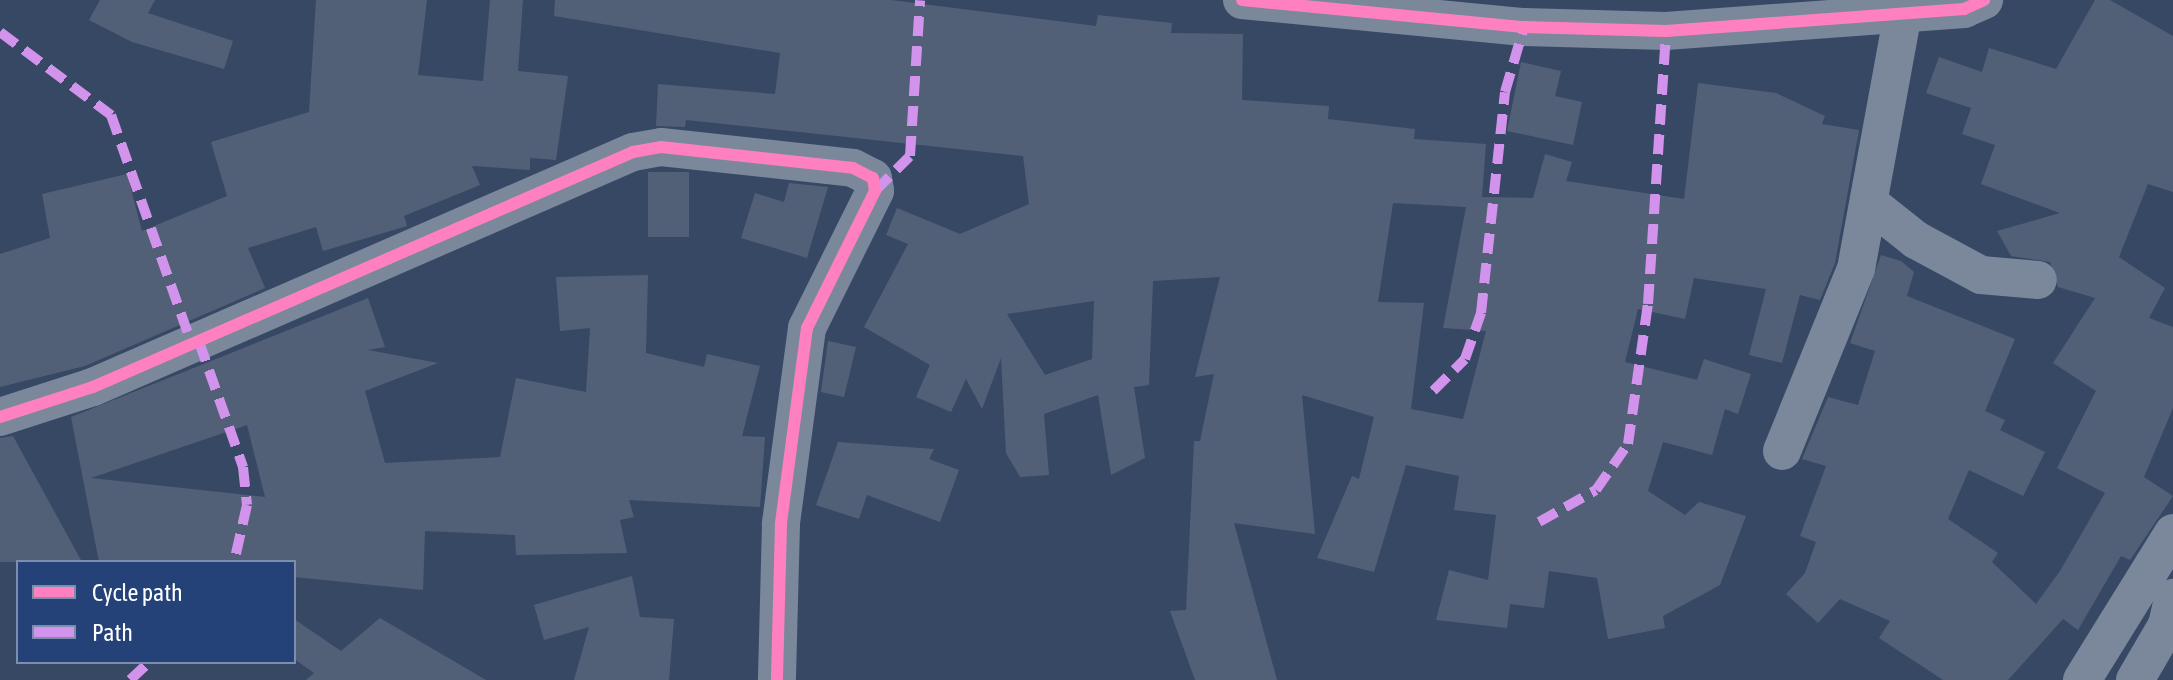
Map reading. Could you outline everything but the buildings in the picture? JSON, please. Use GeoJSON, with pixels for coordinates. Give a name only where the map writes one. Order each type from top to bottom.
{"type":"FeatureCollection","features":[{"type":"Feature","properties":{"kind":"street"},"geometry":{"type":"LineString","coordinates":[[1242,0],[1524,27],[1694,14],[1899,7],[1984,0]]}},
{"type":"Feature","properties":{"kind":"street"},"geometry":{"type":"LineString","coordinates":[[1782,451],[1837,323],[1872,205],[1899,7]]}},
{"type":"Feature","properties":{"kind":"street"},"geometry":{"type":"LineString","coordinates":[[0,417],[93,387],[633,152],[661,147],[853,168],[873,178],[875,191],[807,328],[781,524],[777,680]]}},
{"type":"Feature","properties":{"kind":"street"},"geometry":{"type":"LineString","coordinates":[[1872,205],[1916,240],[1981,275],[2038,280]]}},
{"type":"Feature","properties":{"kind":"street"},"geometry":{"type":"LineString","coordinates":[[2082,680],[2172,544]]}},
{"type":"Feature","properties":{"kind":"street"},"geometry":{"type":"LineString","coordinates":[[2135,680],[2167,625],[2173,598]]}},
{"type":"Feature","properties":{"kind":"marked path"},"geometry":{"type":"LineString","coordinates":[[875,191],[910,156],[920,0]]}},
{"type":"Feature","properties":{"kind":"marked path"},"geometry":{"type":"LineString","coordinates":[[1433,391],[1465,359],[1481,313],[1505,92],[1524,27]]}},
{"type":"Feature","properties":{"kind":"marked path"},"geometry":{"type":"LineString","coordinates":[[1539,522],[1596,490],[1628,444],[1648,304],[1666,31]]}},
{"type":"Feature","properties":{"kind":"marked path"},"geometry":{"type":"LineString","coordinates":[[0,32],[111,115],[192,345]]}},
{"type":"Feature","properties":{"kind":"marked path"},"geometry":{"type":"LineString","coordinates":[[199,342],[243,467],[247,505],[234,560]]}},
{"type":"Feature","properties":{"kind":"marked path"},"geometry":{"type":"LineString","coordinates":[[130,680],[147,664]]}},
{"type":"Feature","properties":{"kind":"cycle path"},"geometry":{"type":"LineString","coordinates":[[1242,0],[1524,27],[1666,31],[1964,9],[1984,0]]}},
{"type":"Feature","properties":{"kind":"cycle path"},"geometry":{"type":"LineString","coordinates":[[0,417],[93,387],[633,152],[661,147],[853,168],[873,178],[875,191],[807,328],[781,524],[777,680]]}}]}
